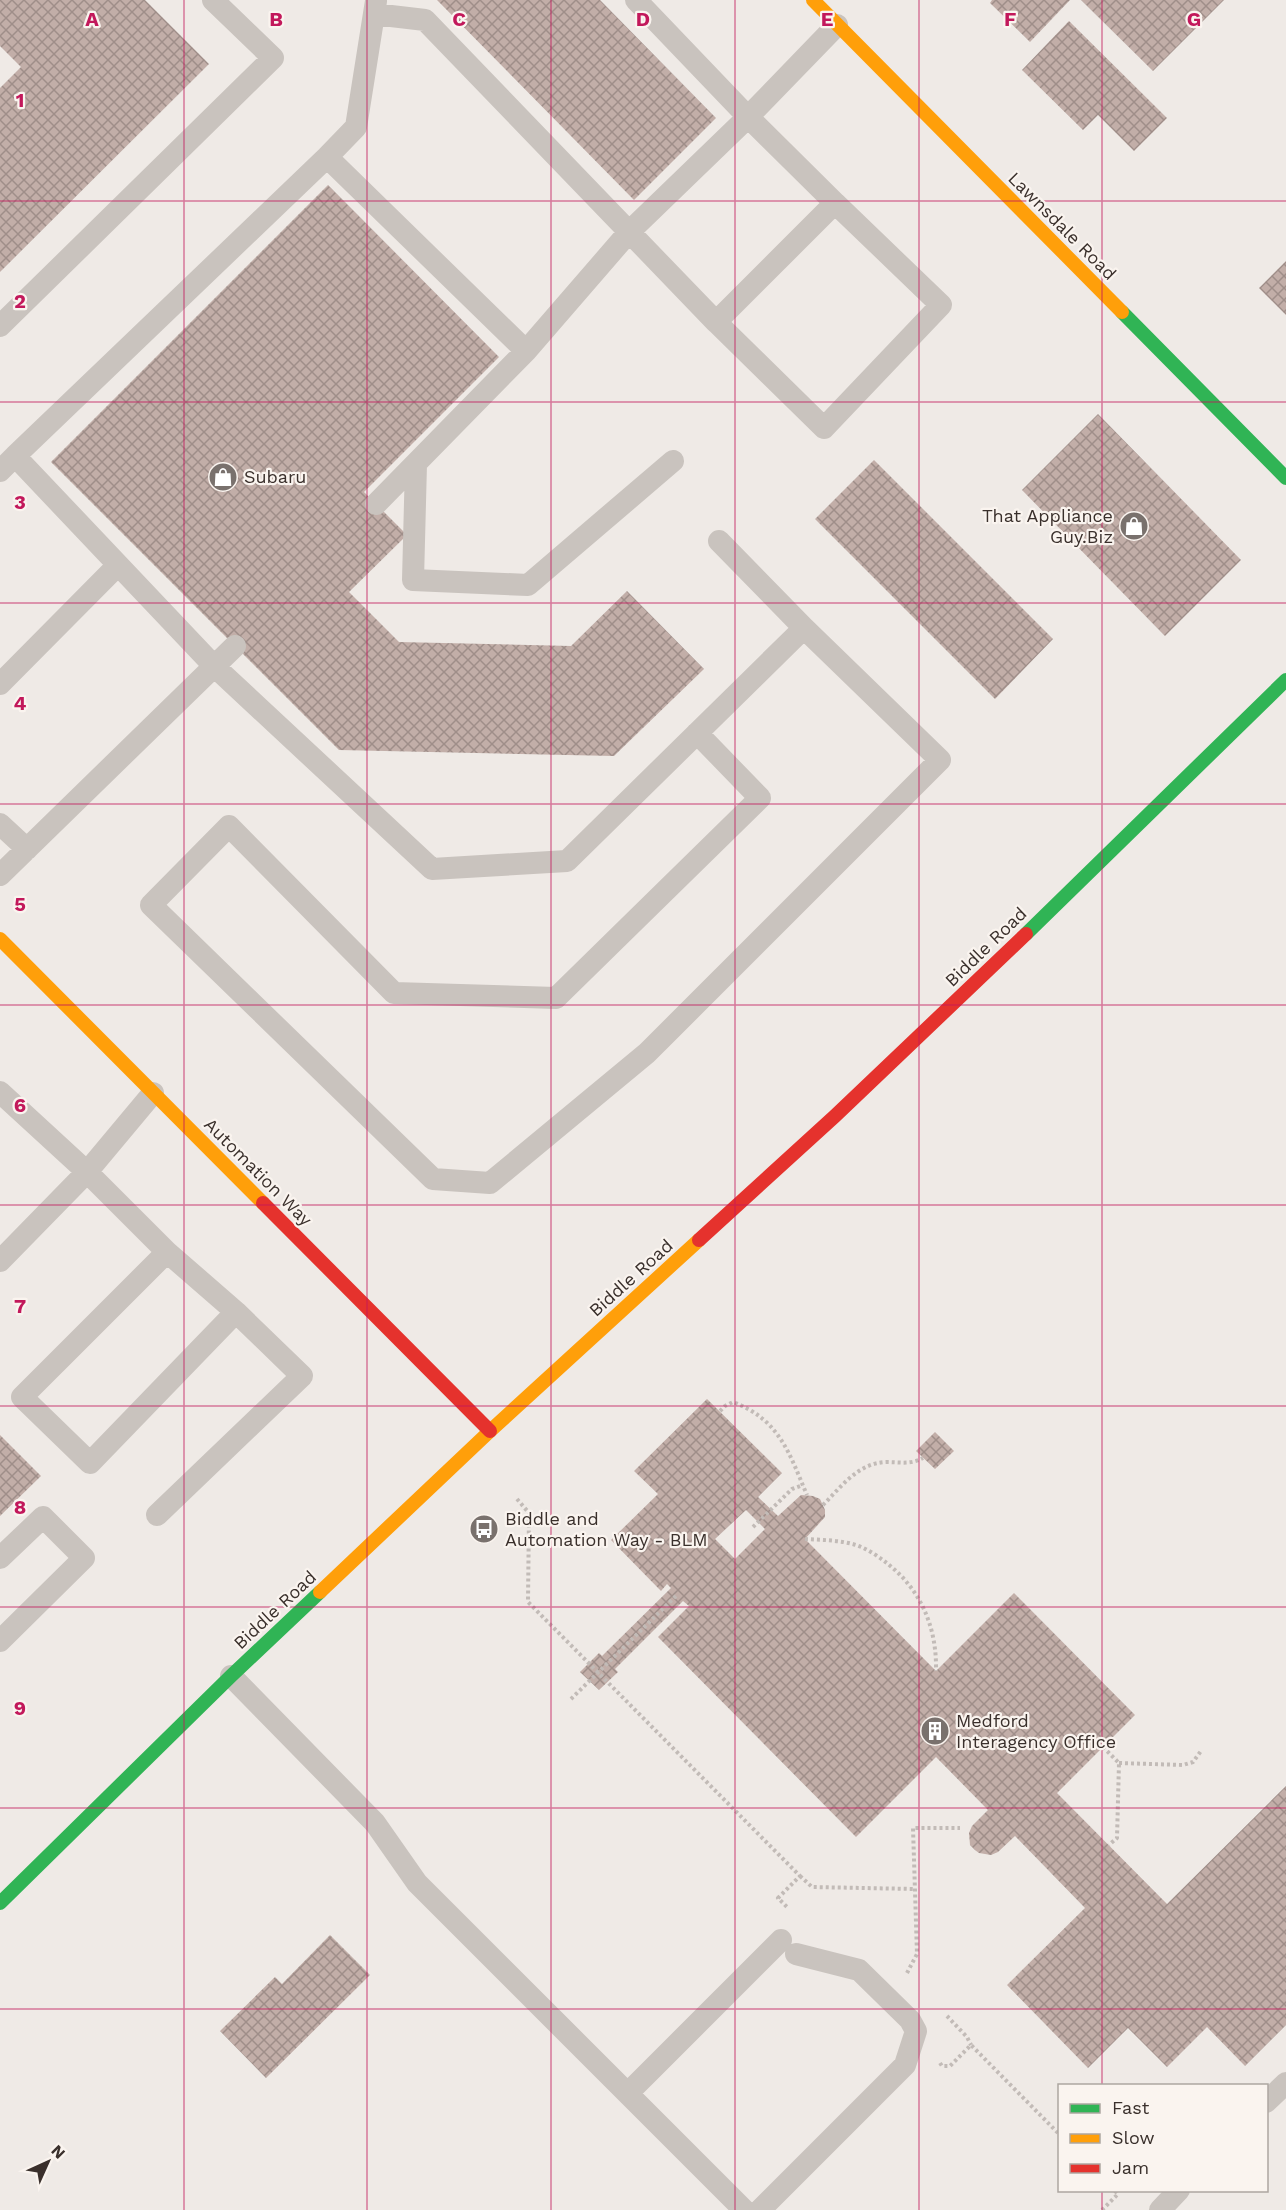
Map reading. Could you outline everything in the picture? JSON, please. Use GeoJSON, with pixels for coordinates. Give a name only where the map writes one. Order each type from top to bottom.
{"type":"FeatureCollection","features":[{"type":"Feature","properties":{"kind":"main road","name":"Lawnsdale Road"},"geometry":{"type":"LineString","coordinates":[[813,0],[1286,478]]}},
{"type":"Feature","properties":{"kind":"main road","name":"Biddle Road"},"geometry":{"type":"LineString","coordinates":[[0,1904],[231,1676],[490,1431],[835,1116],[1053,908],[1286,680]]}},
{"type":"Feature","properties":{"kind":"main road","name":"Automation Way"},"geometry":{"type":"LineString","coordinates":[[0,939],[490,1431]]}},
{"type":"Feature","properties":{"kind":"lane"},"geometry":{"type":"LineString","coordinates":[[0,326],[273,58],[213,0]]}},
{"type":"Feature","properties":{"kind":"lane"},"geometry":{"type":"LineString","coordinates":[[636,0],[748,117],[941,305],[824,428],[716,322],[424,20],[375,7],[356,127],[8,464],[118,565],[214,666],[432,869],[567,861],[804,628]]}},
{"type":"Feature","properties":{"kind":"lane"},"geometry":{"type":"LineString","coordinates":[[376,504],[526,351],[629,232],[748,117],[837,25]]}},
{"type":"Feature","properties":{"kind":"lane"},"geometry":{"type":"LineString","coordinates":[[327,157],[526,351]]}},
{"type":"Feature","properties":{"kind":"lane"},"geometry":{"type":"LineString","coordinates":[[716,322],[835,203]]}},
{"type":"Feature","properties":{"kind":"lane"},"geometry":{"type":"LineString","coordinates":[[416,464],[413,579],[528,585],[673,461]]}},
{"type":"Feature","properties":{"kind":"lane"},"geometry":{"type":"LineString","coordinates":[[697,733],[760,798],[556,998],[394,993],[229,826],[151,904],[433,1179],[490,1183],[647,1053],[940,760],[804,628],[719,541]]}},
{"type":"Feature","properties":{"kind":"lane"},"geometry":{"type":"LineString","coordinates":[[0,684],[118,565]]}},
{"type":"Feature","properties":{"kind":"lane"},"geometry":{"type":"LineString","coordinates":[[0,875],[235,646]]}},
{"type":"Feature","properties":{"kind":"lane"},"geometry":{"type":"LineString","coordinates":[[0,824],[27,849]]}},
{"type":"Feature","properties":{"kind":"lane"},"geometry":{"type":"LineString","coordinates":[[0,1092],[87,1172],[167,1252],[237,1312],[302,1376],[157,1515]]}},
{"type":"Feature","properties":{"kind":"lane"},"geometry":{"type":"LineString","coordinates":[[0,1261],[87,1172],[153,1093]]}},
{"type":"Feature","properties":{"kind":"lane"},"geometry":{"type":"LineString","coordinates":[[167,1252],[22,1398],[90,1462],[237,1312]]}},
{"type":"Feature","properties":{"kind":"lane"},"geometry":{"type":"LineString","coordinates":[[0,1558],[43,1517],[84,1557],[0,1641]]}},
{"type":"Feature","properties":{"kind":"lane"},"geometry":{"type":"LineString","coordinates":[[231,1676],[375,1822],[417,1883],[744,2210]]}},
{"type":"Feature","properties":{"kind":"lane"},"geometry":{"type":"LineString","coordinates":[[628,2093],[789,1947],[860,1970],[910,2020],[916,2031],[905,2065],[760,2210]]}},
{"type":"Feature","properties":{"kind":"lane"},"geometry":{"type":"LineString","coordinates":[[1268,2100],[1286,2083]]}},
{"type":"Feature","properties":{"kind":"lane"},"geometry":{"type":"LineString","coordinates":[[1160,2210],[1177,2192]]}},
{"type":"Feature","properties":{"kind":"path"},"geometry":{"type":"LineString","coordinates":[[720,1411],[734,1402],[749,1408],[766,1421],[785,1443],[807,1495]]}},
{"type":"Feature","properties":{"kind":"path"},"geometry":{"type":"LineString","coordinates":[[823,1505],[854,1474],[867,1466],[884,1462],[914,1463],[923,1458]]}},
{"type":"Feature","properties":{"kind":"path"},"geometry":{"type":"LineString","coordinates":[[753,1527],[792,1489],[803,1485]]}},
{"type":"Feature","properties":{"kind":"path"},"geometry":{"type":"LineString","coordinates":[[517,1499],[529,1513],[528,1602],[800,1876],[812,1887],[914,1889]]}},
{"type":"Feature","properties":{"kind":"path"},"geometry":{"type":"LineString","coordinates":[[805,1539],[837,1541],[858,1546],[875,1554],[896,1570],[912,1587],[924,1606],[936,1649],[936,1671]]}},
{"type":"Feature","properties":{"kind":"path"},"geometry":{"type":"LineString","coordinates":[[571,1699],[677,1595]]}},
{"type":"Feature","properties":{"kind":"path"},"geometry":{"type":"LineString","coordinates":[[1103,1747],[1119,1763],[1183,1766],[1193,1762],[1201,1751]]}},
{"type":"Feature","properties":{"kind":"path"},"geometry":{"type":"LineString","coordinates":[[1109,1845],[1117,1838],[1119,1763]]}},
{"type":"Feature","properties":{"kind":"path"},"geometry":{"type":"LineString","coordinates":[[904,1978],[917,1954],[913,1828],[960,1828]]}},
{"type":"Feature","properties":{"kind":"path"},"geometry":{"type":"LineString","coordinates":[[793,1913],[778,1898],[800,1876]]}},
{"type":"Feature","properties":{"kind":"path"},"geometry":{"type":"LineString","coordinates":[[942,2012],[1058,2134]]}},
{"type":"Feature","properties":{"kind":"path"},"geometry":{"type":"LineString","coordinates":[[937,2060],[942,2066],[950,2066],[971,2045]]}},
{"type":"Feature","properties":{"kind":"path"},"geometry":{"type":"LineString","coordinates":[[1102,2210],[1118,2194],[1116,2192]]}},
{"type":"Feature","properties":{"kind":"building"},"geometry":{"type":"Polygon","coordinates":[[[0,0],[145,0],[209,64],[0,272],[0,88],[21,67],[0,46],[0,0]]]}},
{"type":"Feature","properties":{"kind":"building"},"geometry":{"type":"Polygon","coordinates":[[[437,0],[600,0],[716,118],[634,200],[437,0]]]}},
{"type":"Feature","properties":{"kind":"building"},"geometry":{"type":"Polygon","coordinates":[[[992,0],[1070,0],[1030,42],[990,3],[992,0]]]}},
{"type":"Feature","properties":{"kind":"building"},"geometry":{"type":"Polygon","coordinates":[[[1081,0],[1224,0],[1153,71],[1081,0]]]}},
{"type":"Feature","properties":{"kind":"building"},"geometry":{"type":"Polygon","coordinates":[[[1069,21],[1167,118],[1134,151],[1098,115],[1083,130],[1022,70],[1069,21]]]}},
{"type":"Feature","properties":{"kind":"building","name":"Subaru"},"geometry":{"type":"Polygon","coordinates":[[[328,185],[499,357],[364,492],[407,535],[349,592],[399,642],[571,646],[627,591],[704,669],[614,756],[339,750],[51,462],[328,185]]]}},
{"type":"Feature","properties":{"kind":"building"},"geometry":{"type":"Polygon","coordinates":[[[1286,261],[1286,315],[1259,288],[1286,261]]]}},
{"type":"Feature","properties":{"kind":"building"},"geometry":{"type":"Polygon","coordinates":[[[1098,414],[1241,560],[1165,636],[1022,490],[1098,414]]]}},
{"type":"Feature","properties":{"kind":"building"},"geometry":{"type":"Polygon","coordinates":[[[874,460],[1053,639],[995,699],[815,519],[874,460]]]}},
{"type":"Feature","properties":{"kind":"building","name":"Medford Interagency Office"},"geometry":{"type":"Polygon","coordinates":[[[707,1399],[782,1473],[758,1497],[778,1516],[801,1495],[820,1499],[825,1510],[825,1517],[805,1539],[936,1671],[1014,1593],[1135,1715],[1057,1793],[1167,1904],[1286,1786],[1286,2025],[1245,2066],[1207,2027],[1167,2067],[1128,2028],[1088,2068],[1007,1985],[1085,1908],[1015,1836],[998,1852],[991,1855],[979,1853],[970,1845],[969,1833],[972,1826],[988,1810],[936,1757],[856,1837],[658,1637],[689,1606],[683,1601],[615,1669],[618,1672],[599,1690],[580,1672],[599,1653],[602,1656],[671,1588],[667,1584],[661,1591],[611,1540],[658,1494],[634,1471],[707,1399]],[[746,1510],[715,1539],[735,1559],[765,1529],[746,1510]]]}},
{"type":"Feature","properties":{"kind":"building"},"geometry":{"type":"Polygon","coordinates":[[[935,1432],[954,1451],[935,1469],[916,1451],[935,1432]]]}},
{"type":"Feature","properties":{"kind":"building"},"geometry":{"type":"Polygon","coordinates":[[[0,1435],[41,1476],[0,1516],[0,1435]]]}},
{"type":"Feature","properties":{"kind":"building"},"geometry":{"type":"Polygon","coordinates":[[[330,1935],[370,1975],[266,2078],[220,2031],[275,1977],[282,1984],[330,1935]]]}},
{"type":"Feature","properties":{"kind":"traffic: fast"},"geometry":{"type":"LineString","coordinates":[[1122,312],[1286,478]]}},
{"type":"Feature","properties":{"kind":"traffic: fast"},"geometry":{"type":"LineString","coordinates":[[1026,934],[1286,680]]}},
{"type":"Feature","properties":{"kind":"traffic: fast"},"geometry":{"type":"LineString","coordinates":[[0,1903],[320,1592]]}},
{"type":"Feature","properties":{"kind":"traffic: slow"},"geometry":{"type":"LineString","coordinates":[[813,0],[1122,312]]}},
{"type":"Feature","properties":{"kind":"traffic: slow"},"geometry":{"type":"LineString","coordinates":[[0,939],[263,1203]]}},
{"type":"Feature","properties":{"kind":"traffic: slow"},"geometry":{"type":"LineString","coordinates":[[320,1592],[490,1431],[699,1240]]}},
{"type":"Feature","properties":{"kind":"traffic: jam"},"geometry":{"type":"LineString","coordinates":[[699,1240],[835,1116],[1026,934]]}},
{"type":"Feature","properties":{"kind":"traffic: jam"},"geometry":{"type":"LineString","coordinates":[[263,1203],[490,1431]]}},
{"type":"Feature","properties":{"kind":"place","name":"Subaru"},"geometry":{"type":"Point","coordinates":[223,477]}},
{"type":"Feature","properties":{"kind":"place","name":"That Appliance Guy.Biz"},"geometry":{"type":"Point","coordinates":[1134,526]}},
{"type":"Feature","properties":{"kind":"place","name":"Biddle and Automation Way - BLM"},"geometry":{"type":"Point","coordinates":[484,1529]}},
{"type":"Feature","properties":{"kind":"place","name":"Medford Interagency Office"},"geometry":{"type":"Point","coordinates":[935,1731]}}]}
